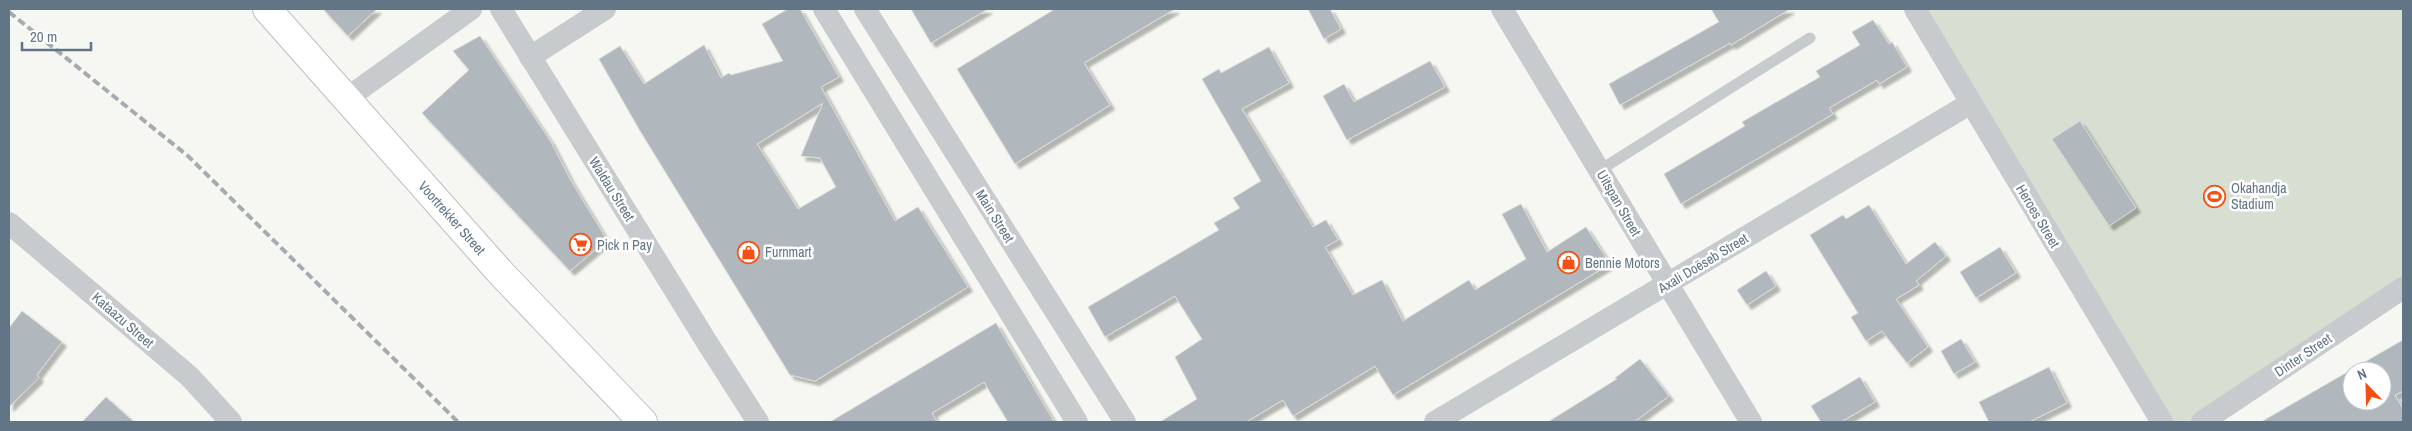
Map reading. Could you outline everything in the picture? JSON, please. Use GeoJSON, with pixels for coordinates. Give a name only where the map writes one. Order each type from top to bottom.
{"type":"FeatureCollection","features":[{"type":"Feature","properties":{"kind":"main road","name":"Voortrekker Street"},"geometry":{"type":"LineString","coordinates":[[267,9],[499,271],[643,422]]}},
{"type":"Feature","properties":{"kind":"street"},"geometry":{"type":"LineString","coordinates":[[346,99],[471,9]]}},
{"type":"Feature","properties":{"kind":"street","name":"Waldau Street"},"geometry":{"type":"LineString","coordinates":[[501,9],[758,422]]}},
{"type":"Feature","properties":{"kind":"street"},"geometry":{"type":"LineString","coordinates":[[530,57],[605,9]]}},
{"type":"Feature","properties":{"kind":"street"},"geometry":{"type":"LineString","coordinates":[[824,9],[1078,422]]}},
{"type":"Feature","properties":{"kind":"street","name":"Main Street"},"geometry":{"type":"LineString","coordinates":[[865,9],[1125,422]]}},
{"type":"Feature","properties":{"kind":"street","name":"Uitspan Street"},"geometry":{"type":"LineString","coordinates":[[1502,9],[1751,422]]}},
{"type":"Feature","properties":{"kind":"street","name":"Heroes Street"},"geometry":{"type":"LineString","coordinates":[[1915,9],[2162,422]]}},
{"type":"Feature","properties":{"kind":"street","name":"Axali Doëseb Street"},"geometry":{"type":"LineString","coordinates":[[1435,422],[1971,103]]}},
{"type":"Feature","properties":{"kind":"street","name":"Kataazu Street"},"geometry":{"type":"LineString","coordinates":[[11,229],[190,377],[231,422]]}},
{"type":"Feature","properties":{"kind":"street","name":"Dinter Street"},"geometry":{"type":"LineString","coordinates":[[2202,422],[2403,288]]}},
{"type":"Feature","properties":{"kind":"lane"},"geometry":{"type":"LineString","coordinates":[[1600,170],[1810,38]]}},
{"type":"Feature","properties":{"kind":"shaded area","name":"Okahandja Stadium"},"geometry":{"type":"Polygon","coordinates":[[[1915,9],[2403,9],[2403,288],[2202,422],[2162,422],[1915,9]]]}},
{"type":"Feature","properties":{"kind":"building"},"geometry":{"type":"Polygon","coordinates":[[[323,9],[377,9],[348,36],[323,9]]]}},
{"type":"Feature","properties":{"kind":"building"},"geometry":{"type":"Polygon","coordinates":[[[788,9],[800,9],[839,77],[821,87],[895,221],[918,207],[968,287],[815,381],[790,375],[639,129],[599,59],[620,46],[644,84],[704,45],[721,78],[729,73],[731,75],[783,61],[762,24],[788,9]],[[823,103],[757,144],[798,209],[836,187],[820,158],[801,156],[823,103]]]}},
{"type":"Feature","properties":{"kind":"building"},"geometry":{"type":"Polygon","coordinates":[[[911,9],[988,9],[931,43],[911,9]]]}},
{"type":"Feature","properties":{"kind":"building"},"geometry":{"type":"Polygon","coordinates":[[[1055,9],[1175,9],[1084,63],[1110,105],[1015,164],[957,69],[1055,9]]]}},
{"type":"Feature","properties":{"kind":"building"},"geometry":{"type":"Polygon","coordinates":[[[1308,9],[1330,9],[1341,29],[1324,39],[1308,9]]]}},
{"type":"Feature","properties":{"kind":"building"},"geometry":{"type":"Polygon","coordinates":[[[1711,9],[1790,9],[1731,45],[1730,43],[1620,105],[1609,84],[1719,22],[1711,9]]]}},
{"type":"Feature","properties":{"kind":"building"},"geometry":{"type":"Polygon","coordinates":[[[1873,20],[1889,44],[1892,42],[1907,67],[1879,84],[1877,80],[1829,108],[1833,114],[1681,204],[1664,174],[1745,126],[1742,122],[1820,77],[1816,71],[1860,45],[1852,32],[1873,20]]]}},
{"type":"Feature","properties":{"kind":"building"},"geometry":{"type":"Polygon","coordinates":[[[480,36],[551,142],[571,181],[607,240],[570,271],[422,113],[469,70],[453,51],[480,36]]]}},
{"type":"Feature","properties":{"kind":"building"},"geometry":{"type":"Polygon","coordinates":[[[1269,47],[1289,83],[1242,109],[1313,227],[1326,220],[1338,240],[1325,247],[1353,295],[1382,280],[1403,321],[1469,280],[1475,290],[1526,259],[1502,214],[1521,204],[1547,252],[1586,227],[1610,264],[1393,395],[1375,366],[1293,416],[1283,400],[1246,422],[1160,422],[1197,399],[1175,357],[1202,339],[1175,296],[1105,337],[1088,307],[1219,230],[1214,223],[1240,208],[1233,198],[1261,181],[1202,79],[1219,69],[1221,73],[1269,47]]]}},
{"type":"Feature","properties":{"kind":"building"},"geometry":{"type":"Polygon","coordinates":[[[1430,61],[1445,87],[1347,140],[1323,96],[1344,84],[1354,102],[1430,61]]]}},
{"type":"Feature","properties":{"kind":"building"},"geometry":{"type":"Polygon","coordinates":[[[2080,121],[2136,208],[2109,226],[2052,139],[2080,121]]]}},
{"type":"Feature","properties":{"kind":"building"},"geometry":{"type":"Polygon","coordinates":[[[1869,205],[1906,264],[1935,242],[1946,256],[1916,281],[1919,285],[1896,299],[1928,347],[1907,363],[1882,331],[1866,341],[1851,317],[1858,313],[1810,235],[1843,215],[1846,219],[1869,205]]]}},
{"type":"Feature","properties":{"kind":"building"},"geometry":{"type":"Polygon","coordinates":[[[2000,247],[2016,273],[1976,298],[1960,272],[2000,247]]]}},
{"type":"Feature","properties":{"kind":"building"},"geometry":{"type":"Polygon","coordinates":[[[1766,271],[1776,286],[1747,305],[1737,290],[1766,271]]]}},
{"type":"Feature","properties":{"kind":"building"},"geometry":{"type":"Polygon","coordinates":[[[22,311],[62,342],[37,375],[39,378],[9,407],[9,328],[22,311]]]}},
{"type":"Feature","properties":{"kind":"building"},"geometry":{"type":"Polygon","coordinates":[[[996,323],[1054,422],[1008,422],[984,382],[932,413],[937,422],[830,422],[996,323]]]}},
{"type":"Feature","properties":{"kind":"building"},"geometry":{"type":"Polygon","coordinates":[[[1961,339],[1975,362],[1954,374],[1941,351],[1961,339]]]}},
{"type":"Feature","properties":{"kind":"building"},"geometry":{"type":"Polygon","coordinates":[[[2403,340],[2403,391],[2395,395],[2403,409],[2403,422],[2261,422],[2342,375],[2342,411],[2392,411],[2392,361],[2367,361],[2403,340]]]}},
{"type":"Feature","properties":{"kind":"building"},"geometry":{"type":"Polygon","coordinates":[[[1640,359],[1669,396],[1634,422],[1548,422],[1617,379],[1615,378],[1640,359]]]}},
{"type":"Feature","properties":{"kind":"building"},"geometry":{"type":"Polygon","coordinates":[[[2049,367],[2067,403],[2029,422],[1989,422],[1979,402],[2049,367]]]}},
{"type":"Feature","properties":{"kind":"building"},"geometry":{"type":"Polygon","coordinates":[[[1860,377],[1875,402],[1841,422],[1821,422],[1811,406],[1860,377]]]}},
{"type":"Feature","properties":{"kind":"building"},"geometry":{"type":"Polygon","coordinates":[[[106,397],[134,422],[82,422],[106,397]]]}},
{"type":"Feature","properties":{"kind":"railway"},"geometry":{"type":"LineString","coordinates":[[9,12],[188,156],[458,422]]}},
{"type":"Feature","properties":{"kind":"place","name":"Okahandja Stadium"},"geometry":{"type":"Point","coordinates":[2215,196]}},
{"type":"Feature","properties":{"kind":"place","name":"Pick n Pay"},"geometry":{"type":"Point","coordinates":[581,245]}},
{"type":"Feature","properties":{"kind":"place","name":"Furnmart"},"geometry":{"type":"Point","coordinates":[749,252]}},
{"type":"Feature","properties":{"kind":"place","name":"Bennie Motors"},"geometry":{"type":"Point","coordinates":[1569,263]}}]}
